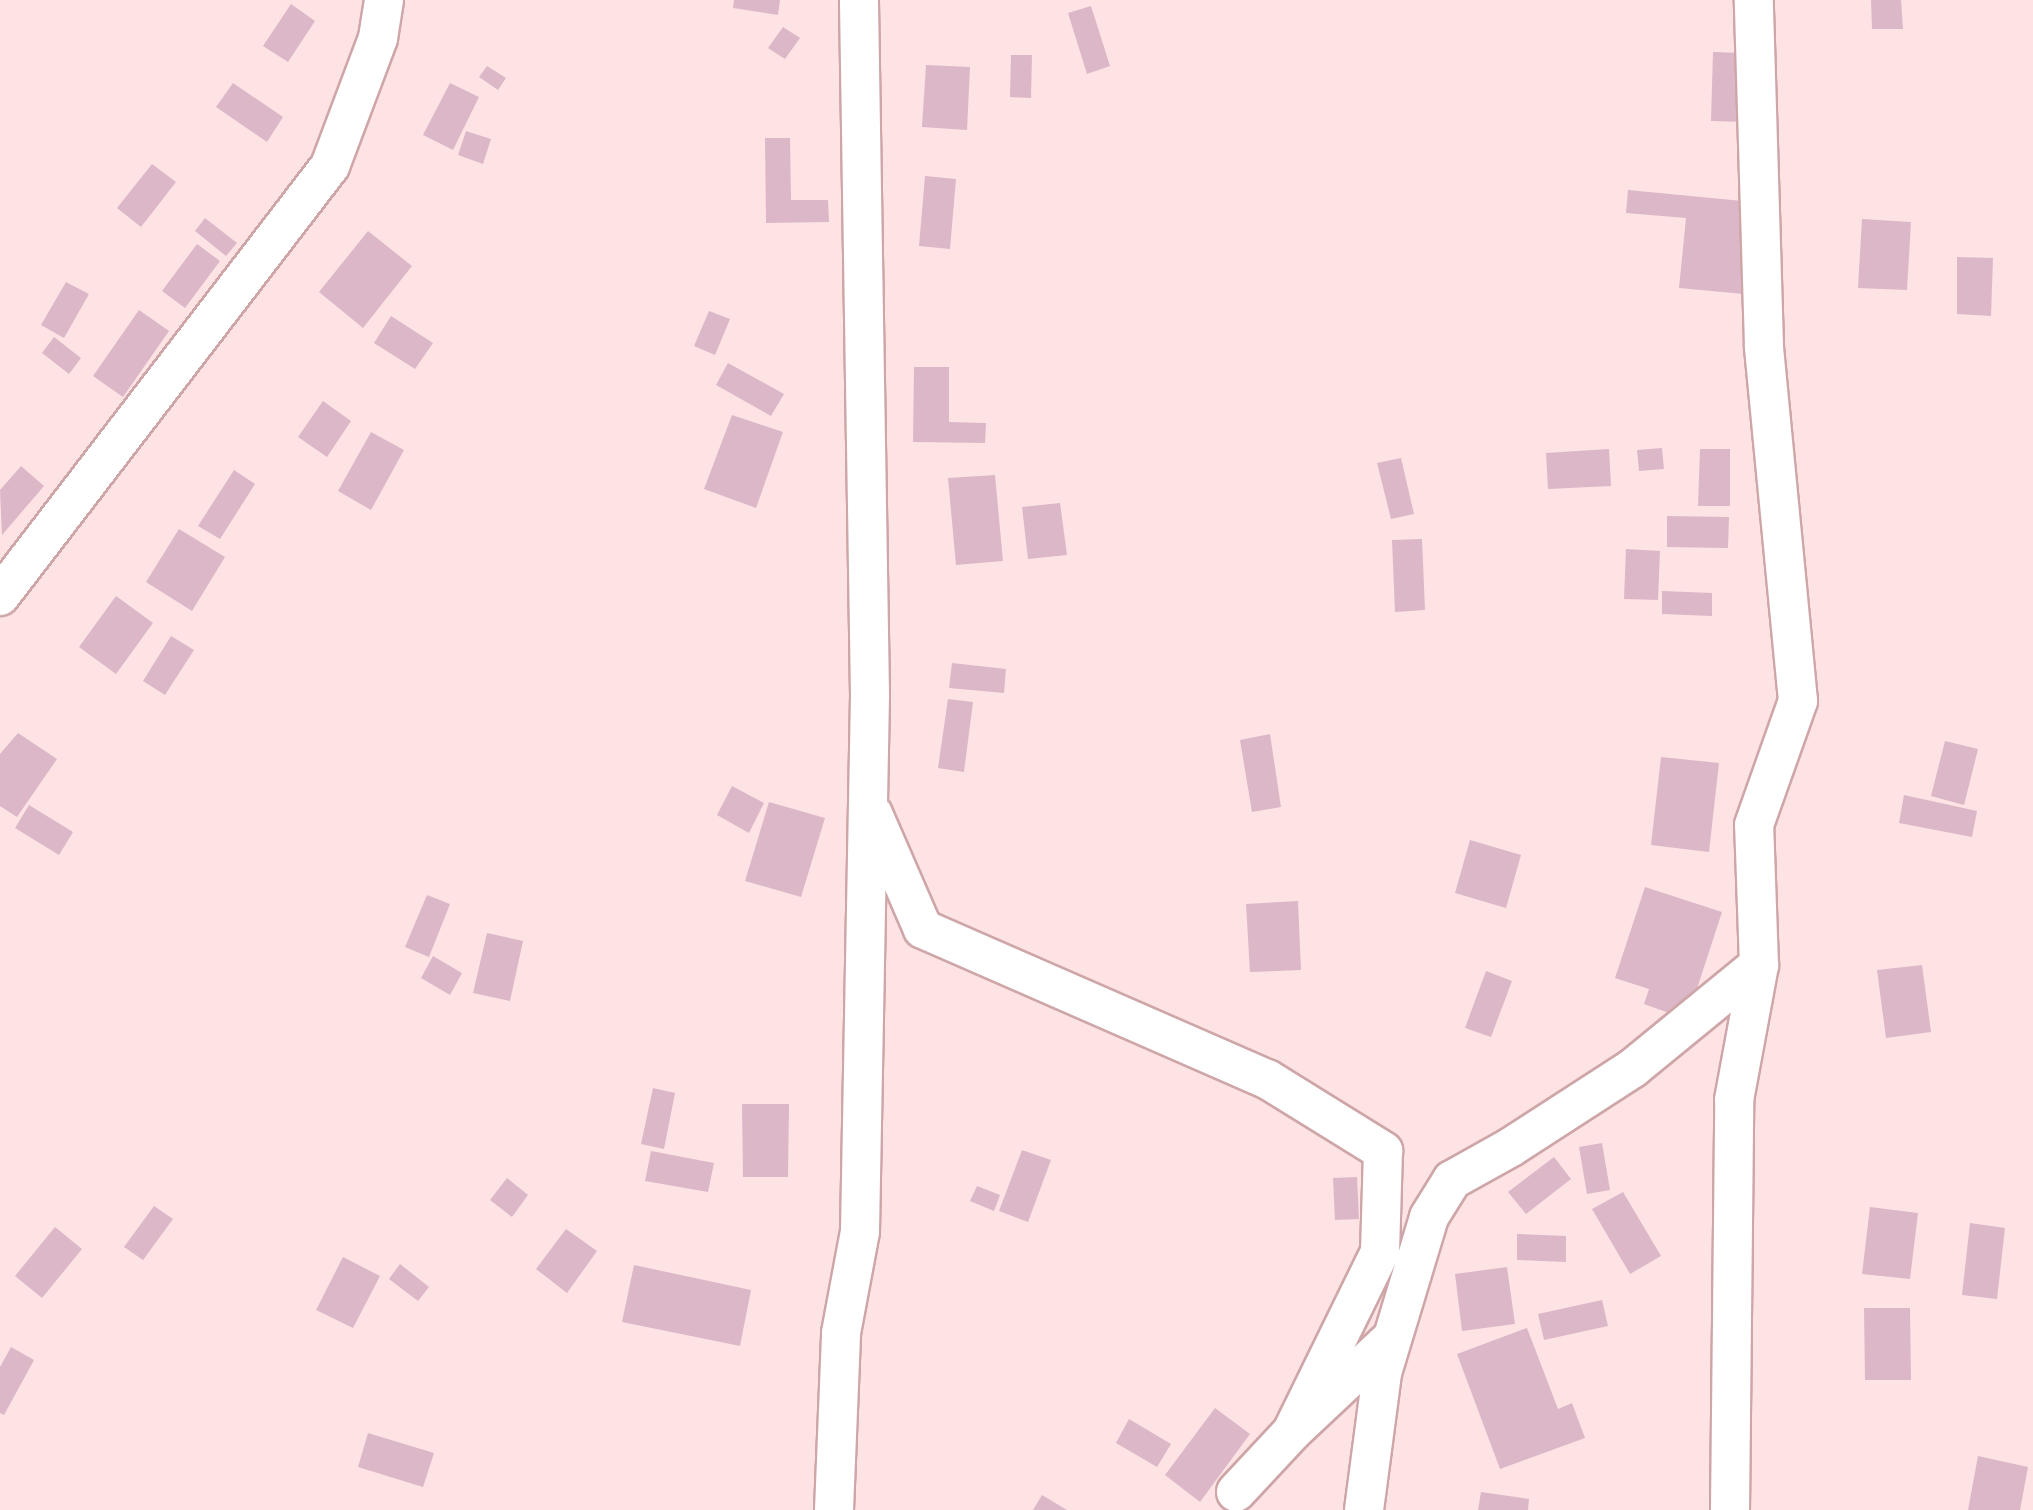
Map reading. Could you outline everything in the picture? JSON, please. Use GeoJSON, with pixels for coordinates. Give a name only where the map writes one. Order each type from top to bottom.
{"type":"FeatureCollection","features":[{"type":"Feature","properties":{"kind":"street"},"geometry":{"type":"LineString","coordinates":[[0,596],[330,166],[378,38],[384,0]]}},
{"type":"Feature","properties":{"kind":"street"},"geometry":{"type":"LineString","coordinates":[[834,1510],[841,1333],[860,1231],[868,802],[859,0]]}},
{"type":"Feature","properties":{"kind":"street"},"geometry":{"type":"LineString","coordinates":[[1730,1510],[1734,1100],[1759,965],[1754,825],[1798,701],[1764,346],[1754,0]]}},
{"type":"Feature","properties":{"kind":"street"},"geometry":{"type":"LineString","coordinates":[[868,802],[923,929],[1267,1079],[1383,1151],[1380,1252],[1292,1432]]}},
{"type":"Feature","properties":{"kind":"street"},"geometry":{"type":"LineString","coordinates":[[1364,1510],[1382,1373],[1429,1217],[1452,1180],[1511,1147],[1633,1068],[1759,965]]}},
{"type":"Feature","properties":{"kind":"street"},"geometry":{"type":"LineString","coordinates":[[1236,1492],[1292,1432],[1392,1338]]}},
{"type":"Feature","properties":{"kind":"building"},"geometry":{"type":"Polygon","coordinates":[[[734,0],[780,0],[778,15],[733,8],[734,0]]]}},
{"type":"Feature","properties":{"kind":"building"},"geometry":{"type":"Polygon","coordinates":[[[1871,0],[1901,0],[1903,29],[1872,29],[1871,0]]]}},
{"type":"Feature","properties":{"kind":"building"},"geometry":{"type":"Polygon","coordinates":[[[291,4],[315,21],[288,62],[263,46],[291,4]]]}},
{"type":"Feature","properties":{"kind":"building"},"geometry":{"type":"Polygon","coordinates":[[[1091,6],[1110,66],[1087,74],[1068,13],[1091,6]]]}},
{"type":"Feature","properties":{"kind":"building"},"geometry":{"type":"Polygon","coordinates":[[[783,27],[800,38],[785,59],[768,48],[783,27]]]}},
{"type":"Feature","properties":{"kind":"building"},"geometry":{"type":"Polygon","coordinates":[[[1713,52],[1744,53],[1743,122],[1711,121],[1713,52]]]}},
{"type":"Feature","properties":{"kind":"building"},"geometry":{"type":"Polygon","coordinates":[[[1011,55],[1032,55],[1031,98],[1010,97],[1011,55]]]}},
{"type":"Feature","properties":{"kind":"building"},"geometry":{"type":"Polygon","coordinates":[[[926,65],[970,67],[967,130],[922,127],[926,65]]]}},
{"type":"Feature","properties":{"kind":"building"},"geometry":{"type":"Polygon","coordinates":[[[487,66],[506,78],[498,90],[479,77],[487,66]]]}},
{"type":"Feature","properties":{"kind":"building"},"geometry":{"type":"Polygon","coordinates":[[[233,83],[283,117],[267,142],[216,107],[233,83]]]}},
{"type":"Feature","properties":{"kind":"building"},"geometry":{"type":"Polygon","coordinates":[[[450,83],[479,97],[453,150],[423,135],[450,83]]]}},
{"type":"Feature","properties":{"kind":"building"},"geometry":{"type":"Polygon","coordinates":[[[466,131],[491,139],[483,164],[458,155],[466,131]]]}},
{"type":"Feature","properties":{"kind":"building"},"geometry":{"type":"Polygon","coordinates":[[[765,138],[790,138],[791,200],[828,200],[829,222],[766,223],[765,138]]]}},
{"type":"Feature","properties":{"kind":"building"},"geometry":{"type":"Polygon","coordinates":[[[152,164],[176,182],[141,227],[117,208],[152,164]]]}},
{"type":"Feature","properties":{"kind":"building"},"geometry":{"type":"Polygon","coordinates":[[[925,176],[956,179],[950,249],[919,246],[925,176]]]}},
{"type":"Feature","properties":{"kind":"building"},"geometry":{"type":"Polygon","coordinates":[[[1628,190],[1753,202],[1744,294],[1679,288],[1686,218],[1626,213],[1628,190]]]}},
{"type":"Feature","properties":{"kind":"building"},"geometry":{"type":"Polygon","coordinates":[[[205,218],[237,243],[226,256],[195,231],[205,218]]]}},
{"type":"Feature","properties":{"kind":"building"},"geometry":{"type":"Polygon","coordinates":[[[1862,219],[1911,222],[1907,290],[1858,288],[1862,219]]]}},
{"type":"Feature","properties":{"kind":"building"},"geometry":{"type":"Polygon","coordinates":[[[368,231],[412,266],[363,328],[319,292],[368,231]]]}},
{"type":"Feature","properties":{"kind":"building"},"geometry":{"type":"Polygon","coordinates":[[[197,244],[220,261],[185,308],[162,291],[197,244]]]}},
{"type":"Feature","properties":{"kind":"building"},"geometry":{"type":"Polygon","coordinates":[[[1957,257],[1993,258],[1991,316],[1957,314],[1957,257]]]}},
{"type":"Feature","properties":{"kind":"building"},"geometry":{"type":"Polygon","coordinates":[[[66,282],[89,294],[64,338],[41,325],[66,282]]]}},
{"type":"Feature","properties":{"kind":"building"},"geometry":{"type":"Polygon","coordinates":[[[139,310],[169,331],[123,397],[93,376],[139,310]]]}},
{"type":"Feature","properties":{"kind":"building"},"geometry":{"type":"Polygon","coordinates":[[[709,311],[730,319],[715,355],[694,346],[709,311]]]}},
{"type":"Feature","properties":{"kind":"building"},"geometry":{"type":"Polygon","coordinates":[[[391,316],[433,343],[415,369],[374,343],[391,316]]]}},
{"type":"Feature","properties":{"kind":"building"},"geometry":{"type":"Polygon","coordinates":[[[54,337],[81,358],[69,374],[42,353],[54,337]]]}},
{"type":"Feature","properties":{"kind":"building"},"geometry":{"type":"Polygon","coordinates":[[[728,363],[784,394],[771,416],[716,385],[728,363]]]}},
{"type":"Feature","properties":{"kind":"building"},"geometry":{"type":"Polygon","coordinates":[[[914,367],[949,367],[949,422],[986,423],[985,443],[913,442],[914,367]]]}},
{"type":"Feature","properties":{"kind":"building"},"geometry":{"type":"Polygon","coordinates":[[[323,401],[351,421],[327,457],[298,437],[323,401]]]}},
{"type":"Feature","properties":{"kind":"building"},"geometry":{"type":"Polygon","coordinates":[[[732,415],[783,432],[756,508],[704,489],[732,415]]]}},
{"type":"Feature","properties":{"kind":"building"},"geometry":{"type":"Polygon","coordinates":[[[371,432],[404,450],[371,510],[338,491],[371,432]]]}},
{"type":"Feature","properties":{"kind":"building"},"geometry":{"type":"Polygon","coordinates":[[[1662,448],[1664,469],[1639,471],[1637,450],[1662,448]]]}},
{"type":"Feature","properties":{"kind":"building"},"geometry":{"type":"Polygon","coordinates":[[[1609,449],[1611,486],[1548,489],[1546,453],[1609,449]]]}},
{"type":"Feature","properties":{"kind":"building"},"geometry":{"type":"Polygon","coordinates":[[[1700,449],[1730,449],[1730,506],[1698,506],[1700,449]]]}},
{"type":"Feature","properties":{"kind":"building"},"geometry":{"type":"Polygon","coordinates":[[[1401,458],[1414,514],[1391,519],[1377,463],[1401,458]]]}},
{"type":"Feature","properties":{"kind":"building"},"geometry":{"type":"Polygon","coordinates":[[[21,466],[44,486],[2,535],[0,490],[21,466]]]}},
{"type":"Feature","properties":{"kind":"building"},"geometry":{"type":"Polygon","coordinates":[[[234,470],[255,484],[220,539],[198,526],[234,470]]]}},
{"type":"Feature","properties":{"kind":"building"},"geometry":{"type":"Polygon","coordinates":[[[995,475],[1003,561],[956,565],[948,478],[995,475]]]}},
{"type":"Feature","properties":{"kind":"building"},"geometry":{"type":"Polygon","coordinates":[[[1060,503],[1067,555],[1028,559],[1022,507],[1060,503]]]}},
{"type":"Feature","properties":{"kind":"building"},"geometry":{"type":"Polygon","coordinates":[[[1667,516],[1729,517],[1728,548],[1667,547],[1667,516]]]}},
{"type":"Feature","properties":{"kind":"building"},"geometry":{"type":"Polygon","coordinates":[[[179,529],[225,557],[192,611],[146,582],[179,529]]]}},
{"type":"Feature","properties":{"kind":"building"},"geometry":{"type":"Polygon","coordinates":[[[1422,539],[1425,610],[1395,612],[1392,540],[1422,539]]]}},
{"type":"Feature","properties":{"kind":"building"},"geometry":{"type":"Polygon","coordinates":[[[1626,549],[1660,551],[1658,600],[1624,599],[1626,549]]]}},
{"type":"Feature","properties":{"kind":"building"},"geometry":{"type":"Polygon","coordinates":[[[1662,591],[1712,593],[1712,616],[1662,614],[1662,591]]]}},
{"type":"Feature","properties":{"kind":"building"},"geometry":{"type":"Polygon","coordinates":[[[116,596],[153,623],[116,674],[79,647],[116,596]]]}},
{"type":"Feature","properties":{"kind":"building"},"geometry":{"type":"Polygon","coordinates":[[[171,636],[194,650],[165,695],[143,681],[171,636]]]}},
{"type":"Feature","properties":{"kind":"building"},"geometry":{"type":"Polygon","coordinates":[[[952,663],[1006,669],[1004,693],[949,688],[952,663]]]}},
{"type":"Feature","properties":{"kind":"building"},"geometry":{"type":"Polygon","coordinates":[[[948,699],[973,702],[964,772],[938,768],[948,699]]]}},
{"type":"Feature","properties":{"kind":"building"},"geometry":{"type":"Polygon","coordinates":[[[18,733],[57,759],[17,817],[0,806],[0,754],[18,733]]]}},
{"type":"Feature","properties":{"kind":"building"},"geometry":{"type":"Polygon","coordinates":[[[1270,734],[1281,807],[1252,812],[1240,740],[1270,734]]]}},
{"type":"Feature","properties":{"kind":"building"},"geometry":{"type":"Polygon","coordinates":[[[1945,741],[1978,749],[1964,805],[1931,796],[1945,741]]]}},
{"type":"Feature","properties":{"kind":"building"},"geometry":{"type":"Polygon","coordinates":[[[1661,757],[1719,763],[1709,852],[1651,845],[1661,757]]]}},
{"type":"Feature","properties":{"kind":"building"},"geometry":{"type":"Polygon","coordinates":[[[732,786],[764,803],[749,833],[717,815],[732,786]]]}},
{"type":"Feature","properties":{"kind":"building"},"geometry":{"type":"Polygon","coordinates":[[[1904,795],[1977,811],[1972,837],[1899,823],[1904,795]]]}},
{"type":"Feature","properties":{"kind":"building"},"geometry":{"type":"Polygon","coordinates":[[[769,802],[825,818],[801,897],[745,881],[769,802]]]}},
{"type":"Feature","properties":{"kind":"building"},"geometry":{"type":"Polygon","coordinates":[[[29,805],[73,832],[59,855],[15,828],[29,805]]]}},
{"type":"Feature","properties":{"kind":"building"},"geometry":{"type":"Polygon","coordinates":[[[1470,840],[1521,855],[1506,908],[1455,893],[1470,840]]]}},
{"type":"Feature","properties":{"kind":"building"},"geometry":{"type":"Polygon","coordinates":[[[1645,887],[1722,912],[1692,1004],[1680,1017],[1644,1004],[1649,989],[1615,978],[1645,887]]]}},
{"type":"Feature","properties":{"kind":"building"},"geometry":{"type":"Polygon","coordinates":[[[427,895],[450,904],[429,957],[405,947],[427,895]]]}},
{"type":"Feature","properties":{"kind":"building"},"geometry":{"type":"Polygon","coordinates":[[[1298,901],[1301,970],[1250,972],[1246,904],[1298,901]]]}},
{"type":"Feature","properties":{"kind":"building"},"geometry":{"type":"Polygon","coordinates":[[[487,933],[523,941],[510,1001],[473,993],[487,933]]]}},
{"type":"Feature","properties":{"kind":"building"},"geometry":{"type":"Polygon","coordinates":[[[433,956],[462,973],[450,995],[421,978],[433,956]]]}},
{"type":"Feature","properties":{"kind":"building"},"geometry":{"type":"Polygon","coordinates":[[[1922,965],[1931,1032],[1886,1038],[1877,970],[1922,965]]]}},
{"type":"Feature","properties":{"kind":"building"},"geometry":{"type":"Polygon","coordinates":[[[1486,971],[1512,981],[1491,1037],[1465,1028],[1486,971]]]}},
{"type":"Feature","properties":{"kind":"building"},"geometry":{"type":"Polygon","coordinates":[[[653,1088],[675,1093],[664,1149],[641,1144],[653,1088]]]}},
{"type":"Feature","properties":{"kind":"building"},"geometry":{"type":"Polygon","coordinates":[[[742,1104],[789,1104],[788,1177],[743,1177],[742,1104]]]}},
{"type":"Feature","properties":{"kind":"building"},"geometry":{"type":"Polygon","coordinates":[[[1602,1143],[1610,1190],[1587,1194],[1579,1147],[1602,1143]]]}},
{"type":"Feature","properties":{"kind":"building"},"geometry":{"type":"Polygon","coordinates":[[[1022,1150],[1051,1160],[1028,1222],[999,1211],[1022,1150]]]}},
{"type":"Feature","properties":{"kind":"building"},"geometry":{"type":"Polygon","coordinates":[[[651,1151],[714,1163],[708,1192],[645,1181],[651,1151]]]}},
{"type":"Feature","properties":{"kind":"building"},"geometry":{"type":"Polygon","coordinates":[[[1554,1157],[1571,1179],[1526,1214],[1508,1192],[1554,1157]]]}},
{"type":"Feature","properties":{"kind":"building"},"geometry":{"type":"Polygon","coordinates":[[[1357,1177],[1359,1219],[1335,1220],[1333,1178],[1357,1177]]]}},
{"type":"Feature","properties":{"kind":"building"},"geometry":{"type":"Polygon","coordinates":[[[507,1178],[528,1195],[512,1217],[490,1200],[507,1178]]]}},
{"type":"Feature","properties":{"kind":"building"},"geometry":{"type":"Polygon","coordinates":[[[977,1186],[1000,1195],[994,1211],[970,1201],[977,1186]]]}},
{"type":"Feature","properties":{"kind":"building"},"geometry":{"type":"Polygon","coordinates":[[[1623,1192],[1661,1256],[1630,1274],[1592,1209],[1623,1192]]]}},
{"type":"Feature","properties":{"kind":"building"},"geometry":{"type":"Polygon","coordinates":[[[154,1206],[173,1219],[143,1260],[124,1247],[154,1206]]]}},
{"type":"Feature","properties":{"kind":"building"},"geometry":{"type":"Polygon","coordinates":[[[1870,1207],[1918,1213],[1910,1279],[1862,1274],[1870,1207]]]}},
{"type":"Feature","properties":{"kind":"building"},"geometry":{"type":"Polygon","coordinates":[[[1970,1223],[2005,1228],[1997,1299],[1962,1295],[1970,1223]]]}},
{"type":"Feature","properties":{"kind":"building"},"geometry":{"type":"Polygon","coordinates":[[[55,1227],[82,1249],[42,1298],[15,1276],[55,1227]]]}},
{"type":"Feature","properties":{"kind":"building"},"geometry":{"type":"Polygon","coordinates":[[[566,1229],[597,1251],[567,1293],[536,1269],[566,1229]]]}},
{"type":"Feature","properties":{"kind":"building"},"geometry":{"type":"Polygon","coordinates":[[[1517,1234],[1566,1236],[1566,1262],[1517,1260],[1517,1234]]]}},
{"type":"Feature","properties":{"kind":"building"},"geometry":{"type":"Polygon","coordinates":[[[343,1257],[380,1276],[353,1328],[316,1310],[343,1257]]]}},
{"type":"Feature","properties":{"kind":"building"},"geometry":{"type":"Polygon","coordinates":[[[400,1264],[429,1287],[418,1301],[389,1279],[400,1264]]]}},
{"type":"Feature","properties":{"kind":"building"},"geometry":{"type":"Polygon","coordinates":[[[634,1265],[751,1290],[740,1346],[622,1322],[634,1265]]]}},
{"type":"Feature","properties":{"kind":"building"},"geometry":{"type":"Polygon","coordinates":[[[1507,1267],[1515,1324],[1462,1331],[1455,1274],[1507,1267]]]}},
{"type":"Feature","properties":{"kind":"building"},"geometry":{"type":"Polygon","coordinates":[[[1602,1300],[1608,1326],[1544,1340],[1538,1314],[1602,1300]]]}},
{"type":"Feature","properties":{"kind":"building"},"geometry":{"type":"Polygon","coordinates":[[[1864,1308],[1910,1308],[1911,1380],[1865,1380],[1864,1308]]]}},
{"type":"Feature","properties":{"kind":"building"},"geometry":{"type":"Polygon","coordinates":[[[1527,1328],[1558,1409],[1572,1403],[1585,1438],[1500,1469],[1457,1354],[1527,1328]]]}},
{"type":"Feature","properties":{"kind":"building"},"geometry":{"type":"Polygon","coordinates":[[[11,1347],[34,1360],[4,1415],[0,1413],[0,1367],[11,1347]]]}},
{"type":"Feature","properties":{"kind":"building"},"geometry":{"type":"Polygon","coordinates":[[[1215,1408],[1250,1434],[1200,1502],[1165,1475],[1215,1408]]]}},
{"type":"Feature","properties":{"kind":"building"},"geometry":{"type":"Polygon","coordinates":[[[1129,1419],[1171,1444],[1157,1467],[1116,1443],[1129,1419]]]}},
{"type":"Feature","properties":{"kind":"building"},"geometry":{"type":"Polygon","coordinates":[[[368,1433],[434,1453],[423,1487],[358,1467],[368,1433]]]}},
{"type":"Feature","properties":{"kind":"building"},"geometry":{"type":"Polygon","coordinates":[[[1978,1456],[2028,1467],[2020,1510],[1968,1510],[1978,1456]]]}},
{"type":"Feature","properties":{"kind":"building"},"geometry":{"type":"Polygon","coordinates":[[[1481,1492],[1529,1499],[1528,1510],[1478,1510],[1481,1492]]]}},
{"type":"Feature","properties":{"kind":"building"},"geometry":{"type":"Polygon","coordinates":[[[1042,1495],[1067,1510],[1033,1510],[1042,1495]]]}}]}
